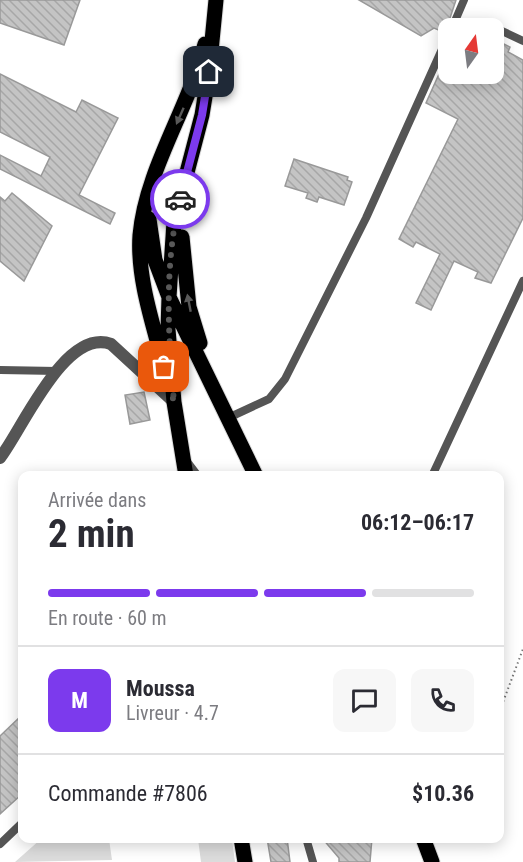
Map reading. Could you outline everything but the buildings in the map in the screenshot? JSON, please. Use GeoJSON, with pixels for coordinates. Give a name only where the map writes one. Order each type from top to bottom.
{"type":"FeatureCollection","features":[{"type":"Feature","properties":{"kind":"main road"},"geometry":{"type":"LineString","coordinates":[[185,471],[174,402],[168,329],[169,297],[174,222],[202,115],[216,0]]}},
{"type":"Feature","properties":{"kind":"main road"},"geometry":{"type":"LineString","coordinates":[[174,402],[143,280],[140,237],[147,195],[187,100],[216,0]]}},
{"type":"Feature","properties":{"kind":"main road"},"geometry":{"type":"LineString","coordinates":[[182,192],[182,250],[189,307],[228,418]]}},
{"type":"Feature","properties":{"kind":"main road"},"geometry":{"type":"LineString","coordinates":[[147,195],[155,260],[169,297],[254,471]]}},
{"type":"Feature","properties":{"kind":"main road"},"geometry":{"type":"LineString","coordinates":[[242,843],[245,862]]}},
{"type":"Feature","properties":{"kind":"main road"},"geometry":{"type":"LineString","coordinates":[[425,843],[432,862]]}},
{"type":"Feature","properties":{"kind":"street"},"geometry":{"type":"LineString","coordinates":[[0,458],[16,438],[24,416],[57,371],[78,350],[91,342],[101,340],[111,344],[174,402]]}},
{"type":"Feature","properties":{"kind":"lane"},"geometry":{"type":"LineString","coordinates":[[456,18],[464,0]]}},
{"type":"Feature","properties":{"kind":"lane"},"geometry":{"type":"LineString","coordinates":[[504,32],[523,41]]}},
{"type":"Feature","properties":{"kind":"lane"},"geometry":{"type":"LineString","coordinates":[[228,418],[270,399],[285,379],[366,218],[438,58]]}},
{"type":"Feature","properties":{"kind":"lane"},"geometry":{"type":"LineString","coordinates":[[434,471],[523,281]]}},
{"type":"Feature","properties":{"kind":"lane"},"geometry":{"type":"LineString","coordinates":[[0,370],[57,371]]}},
{"type":"Feature","properties":{"kind":"lane"},"geometry":{"type":"LineString","coordinates":[[183,456],[194,471]]}},
{"type":"Feature","properties":{"kind":"lane"},"geometry":{"type":"LineString","coordinates":[[0,844],[18,827]]}},
{"type":"Feature","properties":{"kind":"lane"},"geometry":{"type":"LineString","coordinates":[[307,843],[313,862]]}},
{"type":"Feature","properties":{"kind":"path"},"geometry":{"type":"LineString","coordinates":[[504,699],[523,649]]}},
{"type":"Feature","properties":{"kind":"shaded area"},"geometry":{"type":"Polygon","coordinates":[[[36,843],[110,843],[112,860],[15,862],[36,843]]]}},
{"type":"Feature","properties":{"kind":"shaded area"},"geometry":{"type":"Polygon","coordinates":[[[199,843],[233,843],[235,862],[201,862],[199,843]]]}},
{"type":"Feature","properties":{"kind":"way so far"},"geometry":{"type":"LineString","coordinates":[[164,367],[174,402],[168,329],[174,222],[180,199]]}},
{"type":"Feature","properties":{"kind":"route"},"geometry":{"type":"LineString","coordinates":[[180,199],[202,115],[209,72]]}}]}
